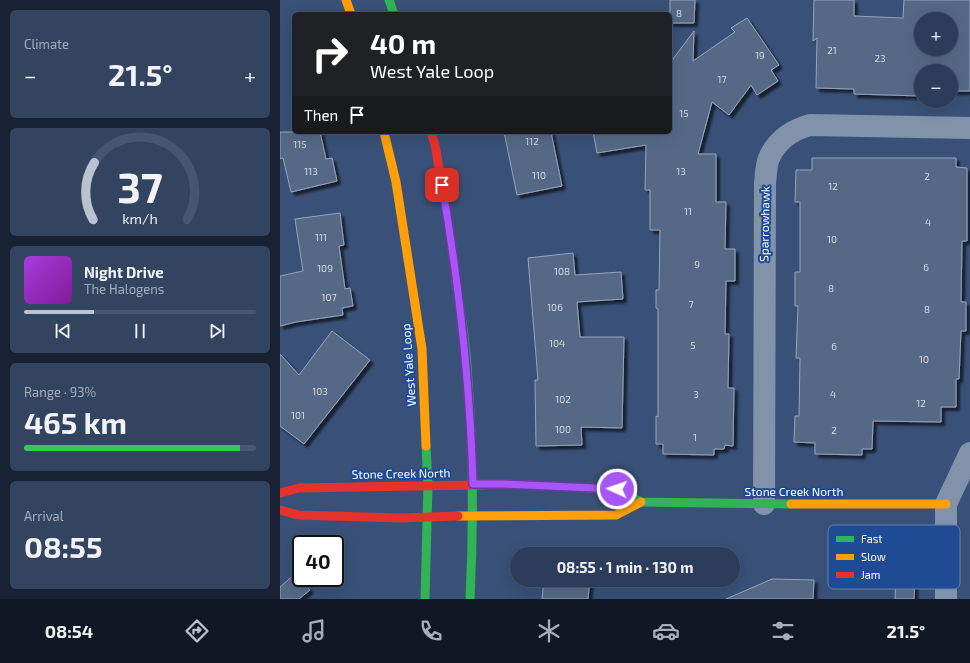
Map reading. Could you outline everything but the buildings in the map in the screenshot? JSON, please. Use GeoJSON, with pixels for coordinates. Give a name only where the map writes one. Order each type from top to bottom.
{"type":"FeatureCollection","features":[{"type":"Feature","properties":{"kind":"street"},"geometry":{"type":"LineString","coordinates":[[346,0],[350,12]]}},
{"type":"Feature","properties":{"kind":"street"},"geometry":{"type":"LineString","coordinates":[[389,0],[393,12]]}},
{"type":"Feature","properties":{"kind":"street","name":"Sparrowhawk"},"geometry":{"type":"LineString","coordinates":[[764,504],[765,183],[769,158],[780,141],[798,128],[810,125],[970,128]]}},
{"type":"Feature","properties":{"kind":"street","name":"West Yale Loop"},"geometry":{"type":"LineString","coordinates":[[384,134],[396,182],[422,349],[428,485],[425,599]]}},
{"type":"Feature","properties":{"kind":"street"},"geometry":{"type":"LineString","coordinates":[[432,134],[435,144],[449,225],[467,365],[473,484],[470,599]]}},
{"type":"Feature","properties":{"kind":"street"},"geometry":{"type":"LineString","coordinates":[[946,525],[946,504],[970,453]]}},
{"type":"Feature","properties":{"kind":"street","name":"Stone Creek North"},"geometry":{"type":"LineString","coordinates":[[280,493],[299,488],[503,484],[617,489],[641,502],[946,504]]}},
{"type":"Feature","properties":{"kind":"street","name":"Stone Creek North"},"geometry":{"type":"LineString","coordinates":[[280,510],[298,515],[401,518],[504,515],[616,515],[641,502]]}},
{"type":"Feature","properties":{"kind":"traffic: fast"},"geometry":{"type":"LineString","coordinates":[[389,0],[393,12]]}},
{"type":"Feature","properties":{"kind":"traffic: fast"},"geometry":{"type":"LineString","coordinates":[[456,281],[466,355],[471,424],[472,511],[470,599]]}},
{"type":"Feature","properties":{"kind":"traffic: fast"},"geometry":{"type":"LineString","coordinates":[[425,599],[428,485],[426,446]]}},
{"type":"Feature","properties":{"kind":"traffic: fast"},"geometry":{"type":"LineString","coordinates":[[475,485],[503,484],[617,489],[641,502],[791,504]]}},
{"type":"Feature","properties":{"kind":"traffic: slow"},"geometry":{"type":"LineString","coordinates":[[346,0],[350,12]]}},
{"type":"Feature","properties":{"kind":"traffic: slow"},"geometry":{"type":"LineString","coordinates":[[384,134],[396,182],[422,349],[426,446]]}},
{"type":"Feature","properties":{"kind":"traffic: slow"},"geometry":{"type":"LineString","coordinates":[[458,516],[616,515],[641,502]]}},
{"type":"Feature","properties":{"kind":"traffic: slow"},"geometry":{"type":"LineString","coordinates":[[791,504],[946,504]]}},
{"type":"Feature","properties":{"kind":"traffic: jam"},"geometry":{"type":"LineString","coordinates":[[432,134],[435,145],[449,225],[456,281]]}},
{"type":"Feature","properties":{"kind":"traffic: jam"},"geometry":{"type":"LineString","coordinates":[[280,493],[299,488],[475,485]]}},
{"type":"Feature","properties":{"kind":"traffic: jam"},"geometry":{"type":"LineString","coordinates":[[280,510],[298,515],[401,518],[458,516]]}},
{"type":"Feature","properties":{"kind":"route"},"geometry":{"type":"LineString","coordinates":[[442,185],[449,225],[467,365],[473,484],[617,489]]}}]}
